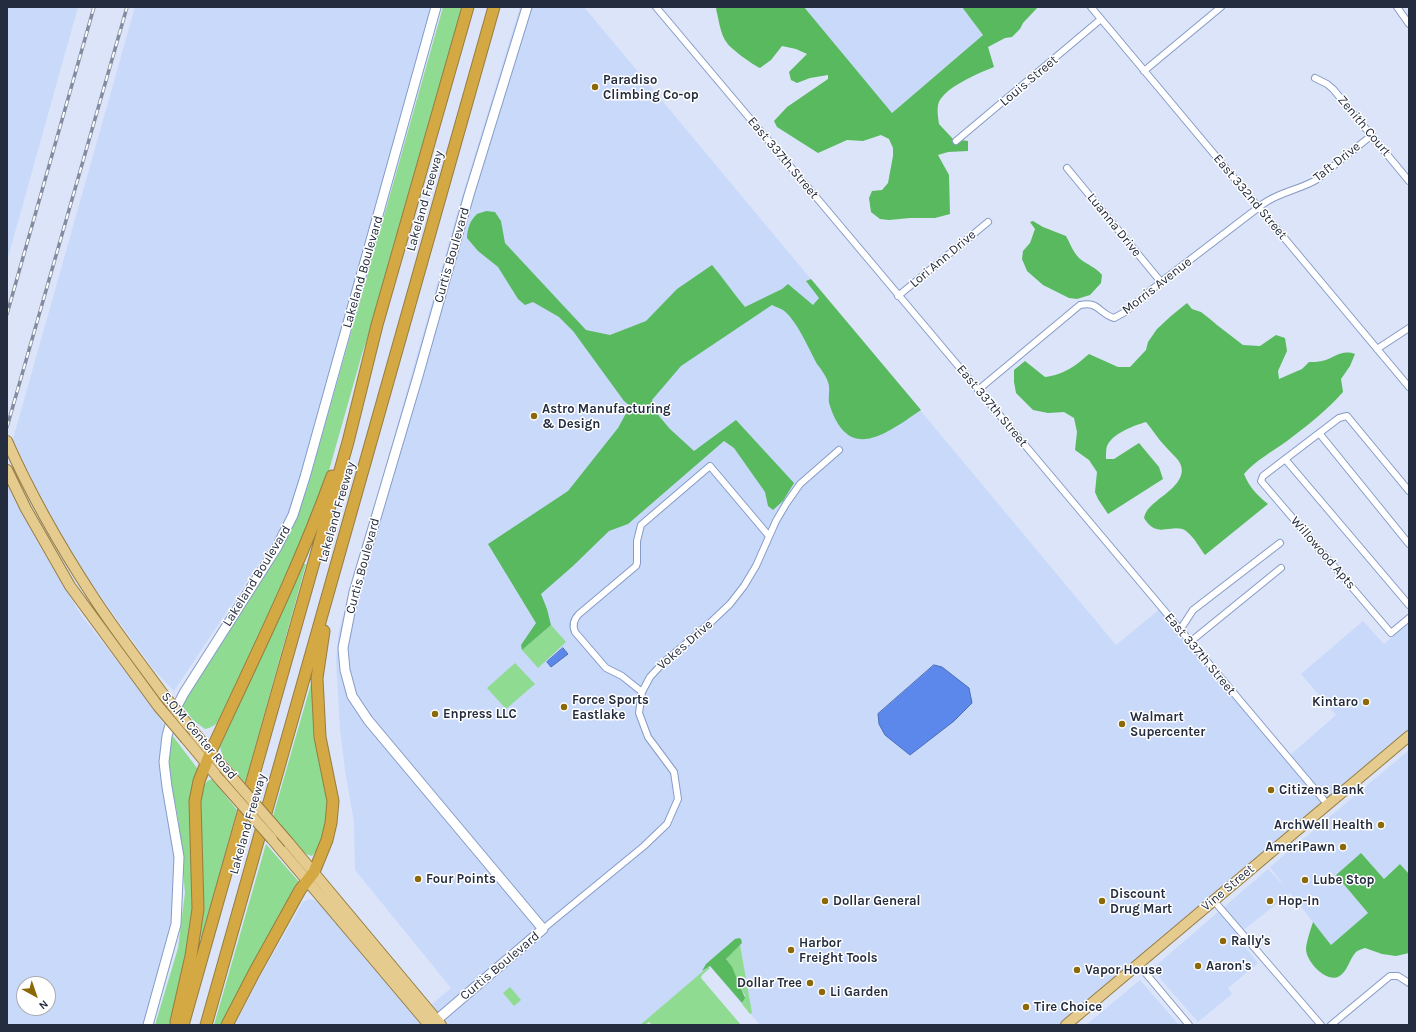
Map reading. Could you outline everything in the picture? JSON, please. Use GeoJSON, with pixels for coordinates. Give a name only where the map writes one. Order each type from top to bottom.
{"type":"FeatureCollection","features":[{"type":"Feature","properties":{"kind":"highway","name":"Lakeland Freeway"},"geometry":{"type":"LineString","coordinates":[[183,1025],[348,442],[377,325],[468,7]]}},
{"type":"Feature","properties":{"kind":"highway","name":"Lakeland Freeway"},"geometry":{"type":"LineString","coordinates":[[206,1025],[494,7]]}},
{"type":"Feature","properties":{"kind":"highway"},"geometry":{"type":"LineString","coordinates":[[176,1025],[191,956],[198,909],[195,801],[199,781],[211,751],[297,565],[333,473],[348,442]]}},
{"type":"Feature","properties":{"kind":"highway"},"geometry":{"type":"LineString","coordinates":[[227,1025],[265,952],[300,890],[311,876],[327,840],[332,814],[331,788],[320,737],[318,678],[328,594]]}},
{"type":"Feature","properties":{"kind":"main road","name":"S.O.M. Center Road"},"geometry":{"type":"LineString","coordinates":[[7,441],[23,476],[68,557],[126,644],[188,725],[289,843],[311,876],[434,1024]]}},
{"type":"Feature","properties":{"kind":"main road","name":"S.O.M. Center Road"},"geometry":{"type":"LineString","coordinates":[[7,470],[26,509],[70,586],[158,706],[286,855],[311,876]]}},
{"type":"Feature","properties":{"kind":"main road","name":"Vine Street"},"geometry":{"type":"LineString","coordinates":[[1072,1023],[1138,964],[1409,736]]}},
{"type":"Feature","properties":{"kind":"street","name":"Lakeland Boulevard"},"geometry":{"type":"LineString","coordinates":[[148,1025],[176,924],[179,857],[164,762],[167,736],[173,714],[184,693],[277,546],[293,515],[308,469],[436,7]]}},
{"type":"Feature","properties":{"kind":"street","name":"Curtis Boulevard"},"geometry":{"type":"LineString","coordinates":[[434,1024],[543,929],[368,720],[352,696],[345,670],[342,648],[354,592],[418,376],[469,195],[527,7]]}},
{"type":"Feature","properties":{"kind":"street","name":"East 337th Street"},"geometry":{"type":"LineString","coordinates":[[656,7],[1328,805]]}},
{"type":"Feature","properties":{"kind":"street"},"geometry":{"type":"LineString","coordinates":[[1144,71],[1221,7]]}},
{"type":"Feature","properties":{"kind":"street"},"geometry":{"type":"LineString","coordinates":[[1397,7],[1409,24]]}},
{"type":"Feature","properties":{"kind":"street","name":"East 332nd Street"},"geometry":{"type":"LineString","coordinates":[[1095,8],[1101,20],[1409,387]]}},
{"type":"Feature","properties":{"kind":"street","name":"Louis Street"},"geometry":{"type":"LineString","coordinates":[[956,142],[1101,20]]}},
{"type":"Feature","properties":{"kind":"street","name":"Zenith Court"},"geometry":{"type":"LineString","coordinates":[[1315,78],[1333,89],[1409,181]]}},
{"type":"Feature","properties":{"kind":"street","name":"Taft Drive"},"geometry":{"type":"LineString","coordinates":[[1259,207],[1279,194],[1302,187],[1316,180],[1372,135]]}},
{"type":"Feature","properties":{"kind":"street","name":"Luanna Drive"},"geometry":{"type":"LineString","coordinates":[[1068,168],[1161,282]]}},
{"type":"Feature","properties":{"kind":"street","name":"Morris Avenue"},"geometry":{"type":"LineString","coordinates":[[978,390],[1080,305],[1089,303],[1114,318],[1125,312],[1161,282],[1259,207]]}},
{"type":"Feature","properties":{"kind":"street","name":"Lori Ann Drive"},"geometry":{"type":"LineString","coordinates":[[898,296],[988,222]]}},
{"type":"Feature","properties":{"kind":"street"},"geometry":{"type":"LineString","coordinates":[[1377,349],[1409,328]]}},
{"type":"Feature","properties":{"kind":"street","name":"Willowood Apts"},"geometry":{"type":"LineString","coordinates":[[1409,491],[1347,416],[1339,418],[1318,433],[1263,476],[1261,481],[1391,633],[1409,618]]}},
{"type":"Feature","properties":{"kind":"street"},"geometry":{"type":"LineString","coordinates":[[1318,433],[1409,544]]}},
{"type":"Feature","properties":{"kind":"street","name":"Vokes Drive"},"geometry":{"type":"LineString","coordinates":[[543,929],[644,846],[667,824],[678,799],[674,772],[648,737],[639,713],[642,692],[650,677],[662,663],[730,604],[744,586],[756,566],[769,536],[785,506],[800,484],[839,450]]}},
{"type":"Feature","properties":{"kind":"street"},"geometry":{"type":"LineString","coordinates":[[1285,459],[1409,605]]}},
{"type":"Feature","properties":{"kind":"street"},"geometry":{"type":"LineString","coordinates":[[642,692],[622,676],[606,668],[574,632],[573,627],[575,619],[579,614],[636,566],[638,533],[641,525],[710,466],[769,536]]}},
{"type":"Feature","properties":{"kind":"street"},"geometry":{"type":"LineString","coordinates":[[1180,630],[1193,610],[1280,543]]}},
{"type":"Feature","properties":{"kind":"street"},"geometry":{"type":"LineString","coordinates":[[1190,642],[1281,568]]}},
{"type":"Feature","properties":{"kind":"street"},"geometry":{"type":"LineString","coordinates":[[1214,900],[1321,1025]]}},
{"type":"Feature","properties":{"kind":"street"},"geometry":{"type":"LineString","coordinates":[[1138,964],[1189,1025]]}},
{"type":"Feature","properties":{"kind":"street"},"geometry":{"type":"LineString","coordinates":[[1331,1025],[1390,976],[1398,976],[1409,983]]}},
{"type":"Feature","properties":{"kind":"shaded area"},"geometry":{"type":"Polygon","coordinates":[[[7,7],[78,7],[7,261],[7,7]]]}},
{"type":"Feature","properties":{"kind":"shaded area"},"geometry":{"type":"Polygon","coordinates":[[[135,7],[432,7],[306,460],[290,512],[283,527],[174,691],[154,670],[91,583],[49,514],[13,439],[135,7]]]}},
{"type":"Feature","properties":{"kind":"shaded area"},"geometry":{"type":"Polygon","coordinates":[[[520,7],[584,7],[1116,645],[1160,609],[1325,804],[1063,1025],[760,1025],[710,966],[640,1025],[446,1025],[430,1006],[451,988],[355,870],[354,822],[340,729],[336,659],[339,631],[458,210],[520,7]]]}},
{"type":"Feature","properties":{"kind":"shaded area"},"geometry":{"type":"Polygon","coordinates":[[[804,7],[962,7],[983,35],[892,113],[804,7]]]}},
{"type":"Feature","properties":{"kind":"shaded area"},"geometry":{"type":"Polygon","coordinates":[[[7,483],[41,548],[81,615],[152,705],[164,725],[162,786],[175,859],[173,916],[144,1025],[7,1025],[7,483]]]}},
{"type":"Feature","properties":{"kind":"shaded area"},"geometry":{"type":"Polygon","coordinates":[[[1363,621],[1384,644],[1409,623],[1409,733],[1328,802],[1289,756],[1336,715],[1301,674],[1363,621]]]}},
{"type":"Feature","properties":{"kind":"shaded area"},"geometry":{"type":"Polygon","coordinates":[[[1409,750],[1409,874],[1400,864],[1384,879],[1361,854],[1336,875],[1368,913],[1331,945],[1290,893],[1236,936],[1258,963],[1228,988],[1232,994],[1198,1022],[1152,969],[1268,869],[1285,887],[1270,867],[1409,750]]]}},
{"type":"Feature","properties":{"kind":"shaded area"},"geometry":{"type":"Polygon","coordinates":[[[309,899],[318,901],[422,1025],[235,1025],[258,980],[303,902],[309,899]]]}},
{"type":"Feature","properties":{"kind":"shaded area"},"geometry":{"type":"Polygon","coordinates":[[[1140,980],[1179,1025],[1086,1025],[1140,980]]]}},
{"type":"Feature","properties":{"kind":"green space"},"geometry":{"type":"Polygon","coordinates":[[[443,7],[464,7],[384,288],[362,354],[328,474],[305,533],[222,716],[215,725],[205,729],[193,720],[181,704],[260,580],[297,517],[307,489],[443,7]]]}},
{"type":"Feature","properties":{"kind":"green space"},"geometry":{"type":"Polygon","coordinates":[[[717,7],[804,7],[892,113],[983,35],[962,7],[1038,7],[1012,37],[1005,38],[988,47],[994,67],[971,77],[954,87],[946,93],[938,105],[939,124],[953,139],[968,141],[968,151],[948,152],[938,155],[949,175],[950,214],[935,218],[889,220],[880,219],[871,212],[869,198],[872,191],[882,190],[888,183],[893,156],[893,148],[889,139],[881,135],[863,141],[847,140],[818,153],[777,127],[774,121],[787,107],[828,79],[828,75],[810,78],[797,83],[791,80],[789,72],[807,54],[796,49],[782,46],[771,60],[760,68],[729,46],[720,27],[716,9],[717,7]]]}},
{"type":"Feature","properties":{"kind":"green space"},"geometry":{"type":"Polygon","coordinates":[[[486,211],[495,212],[501,221],[505,243],[586,330],[610,335],[646,321],[677,289],[712,265],[745,307],[782,289],[788,284],[813,305],[819,298],[806,281],[811,279],[921,410],[895,427],[870,438],[858,439],[847,434],[838,424],[830,406],[829,385],[827,380],[802,335],[788,314],[772,305],[681,366],[652,400],[659,416],[670,429],[694,451],[736,420],[794,483],[783,501],[773,510],[768,506],[765,492],[734,448],[724,441],[628,524],[609,531],[573,566],[541,594],[551,625],[522,650],[521,645],[536,623],[488,544],[568,491],[618,428],[630,406],[624,401],[573,331],[559,317],[533,302],[525,305],[518,299],[498,267],[478,251],[467,238],[468,228],[472,219],[477,214],[486,211]]]}},
{"type":"Feature","properties":{"kind":"green space"},"geometry":{"type":"Polygon","coordinates":[[[1033,221],[1043,227],[1066,236],[1079,258],[1102,275],[1101,283],[1090,295],[1077,299],[1069,298],[1043,285],[1027,271],[1022,259],[1023,251],[1030,243],[1035,229],[1030,222],[1033,221]]]}},
{"type":"Feature","properties":{"kind":"green space"},"geometry":{"type":"Polygon","coordinates":[[[1187,303],[1192,309],[1201,312],[1243,345],[1260,346],[1276,335],[1285,338],[1287,351],[1278,371],[1279,379],[1302,369],[1309,362],[1327,360],[1342,353],[1355,354],[1350,366],[1341,379],[1343,392],[1309,424],[1259,460],[1244,474],[1254,490],[1268,504],[1205,555],[1194,539],[1186,531],[1178,528],[1156,529],[1152,527],[1144,518],[1150,507],[1178,482],[1182,472],[1178,460],[1162,443],[1146,422],[1130,428],[1114,437],[1107,446],[1106,459],[1114,459],[1139,443],[1159,467],[1163,479],[1108,514],[1095,492],[1097,472],[1089,460],[1075,450],[1077,432],[1074,418],[1064,412],[1048,413],[1033,410],[1016,393],[1014,382],[1014,370],[1025,361],[1045,377],[1058,374],[1069,369],[1089,354],[1118,367],[1130,367],[1146,350],[1148,342],[1157,329],[1187,303]]]}},
{"type":"Feature","properties":{"kind":"green space"},"geometry":{"type":"Polygon","coordinates":[[[303,564],[306,564],[245,783],[223,757],[220,747],[303,564]]]}},
{"type":"Feature","properties":{"kind":"green space"},"geometry":{"type":"Polygon","coordinates":[[[551,625],[566,642],[538,668],[522,650],[551,625]]]}},
{"type":"Feature","properties":{"kind":"green space"},"geometry":{"type":"Polygon","coordinates":[[[515,663],[535,684],[506,709],[487,688],[515,663]]]}},
{"type":"Feature","properties":{"kind":"green space"},"geometry":{"type":"Polygon","coordinates":[[[315,670],[330,817],[318,849],[312,856],[296,845],[273,816],[315,670]]]}},
{"type":"Feature","properties":{"kind":"green space"},"geometry":{"type":"Polygon","coordinates":[[[172,735],[197,768],[195,907],[182,976],[170,1025],[155,1025],[178,948],[185,893],[178,818],[172,788],[169,758],[172,735]]]}},
{"type":"Feature","properties":{"kind":"green space"},"geometry":{"type":"Polygon","coordinates":[[[212,779],[237,810],[202,938],[199,937],[200,792],[206,782],[212,779]]]}},
{"type":"Feature","properties":{"kind":"green space"},"geometry":{"type":"Polygon","coordinates":[[[266,844],[299,882],[259,953],[224,1025],[214,1025],[266,844]]]}},
{"type":"Feature","properties":{"kind":"green space"},"geometry":{"type":"Polygon","coordinates":[[[1361,853],[1384,879],[1400,864],[1409,874],[1409,953],[1396,956],[1382,954],[1365,948],[1356,952],[1341,975],[1333,978],[1322,974],[1309,959],[1306,949],[1308,939],[1313,922],[1331,945],[1368,913],[1336,875],[1361,853]]]}},
{"type":"Feature","properties":{"kind":"green space"},"geometry":{"type":"Polygon","coordinates":[[[735,939],[741,939],[742,943],[726,959],[732,967],[745,998],[742,1003],[710,966],[702,971],[706,964],[735,939]]]}},
{"type":"Feature","properties":{"kind":"green space"},"geometry":{"type":"Polygon","coordinates":[[[740,945],[752,1013],[750,1014],[742,1004],[745,995],[732,969],[726,961],[728,956],[740,945]]]}},
{"type":"Feature","properties":{"kind":"green space"},"geometry":{"type":"Polygon","coordinates":[[[708,967],[710,968],[702,975],[701,978],[741,1025],[652,1025],[649,1022],[645,1025],[640,1025],[708,967]]]}},
{"type":"Feature","properties":{"kind":"green space"},"geometry":{"type":"Polygon","coordinates":[[[510,987],[521,1000],[514,1006],[503,993],[510,987]]]}},
{"type":"Feature","properties":{"kind":"water"},"geometry":{"type":"Polygon","coordinates":[[[563,648],[568,654],[551,667],[547,662],[563,648]]]}},
{"type":"Feature","properties":{"kind":"water"},"geometry":{"type":"Polygon","coordinates":[[[934,665],[942,667],[969,688],[972,703],[954,721],[910,755],[885,735],[879,724],[878,714],[934,665]]]}},
{"type":"Feature","properties":{"kind":"railway"},"geometry":{"type":"LineString","coordinates":[[7,314],[94,7]]}},
{"type":"Feature","properties":{"kind":"railway"},"geometry":{"type":"LineString","coordinates":[[7,427],[127,7]]}},
{"type":"Feature","properties":{"kind":"place","name":"Paradiso Climbing Co-op"},"geometry":{"type":"Point","coordinates":[595,87]}},
{"type":"Feature","properties":{"kind":"place","name":"Astro Manufacturing & Design"},"geometry":{"type":"Point","coordinates":[534,416]}},
{"type":"Feature","properties":{"kind":"place","name":"Kintaro"},"geometry":{"type":"Point","coordinates":[1366,702]}},
{"type":"Feature","properties":{"kind":"place","name":"Force Sports Eastlake"},"geometry":{"type":"Point","coordinates":[564,707]}},
{"type":"Feature","properties":{"kind":"place","name":"Enpress LLC"},"geometry":{"type":"Point","coordinates":[435,714]}},
{"type":"Feature","properties":{"kind":"place","name":"Walmart Supercenter"},"geometry":{"type":"Point","coordinates":[1122,724]}},
{"type":"Feature","properties":{"kind":"place","name":"Citizens Bank"},"geometry":{"type":"Point","coordinates":[1271,790]}},
{"type":"Feature","properties":{"kind":"place","name":"ArchWell Health"},"geometry":{"type":"Point","coordinates":[1381,825]}},
{"type":"Feature","properties":{"kind":"place","name":"AmeriPawn"},"geometry":{"type":"Point","coordinates":[1343,847]}},
{"type":"Feature","properties":{"kind":"place","name":"Four Points"},"geometry":{"type":"Point","coordinates":[418,879]}},
{"type":"Feature","properties":{"kind":"place","name":"Lube Stop"},"geometry":{"type":"Point","coordinates":[1305,880]}},
{"type":"Feature","properties":{"kind":"place","name":"Dollar General"},"geometry":{"type":"Point","coordinates":[825,901]}},
{"type":"Feature","properties":{"kind":"place","name":"Discount Drug Mart"},"geometry":{"type":"Point","coordinates":[1102,901]}},
{"type":"Feature","properties":{"kind":"place","name":"Hop-In"},"geometry":{"type":"Point","coordinates":[1270,901]}},
{"type":"Feature","properties":{"kind":"place","name":"Rally's"},"geometry":{"type":"Point","coordinates":[1223,941]}},
{"type":"Feature","properties":{"kind":"place","name":"Harbor Freight Tools"},"geometry":{"type":"Point","coordinates":[791,950]}},
{"type":"Feature","properties":{"kind":"place","name":"Aaron's"},"geometry":{"type":"Point","coordinates":[1198,966]}},
{"type":"Feature","properties":{"kind":"place","name":"Vapor House"},"geometry":{"type":"Point","coordinates":[1077,970]}},
{"type":"Feature","properties":{"kind":"place","name":"Dollar Tree"},"geometry":{"type":"Point","coordinates":[810,983]}},
{"type":"Feature","properties":{"kind":"place","name":"Li Garden"},"geometry":{"type":"Point","coordinates":[822,992]}},
{"type":"Feature","properties":{"kind":"place","name":"Tire Choice"},"geometry":{"type":"Point","coordinates":[1026,1007]}}]}
